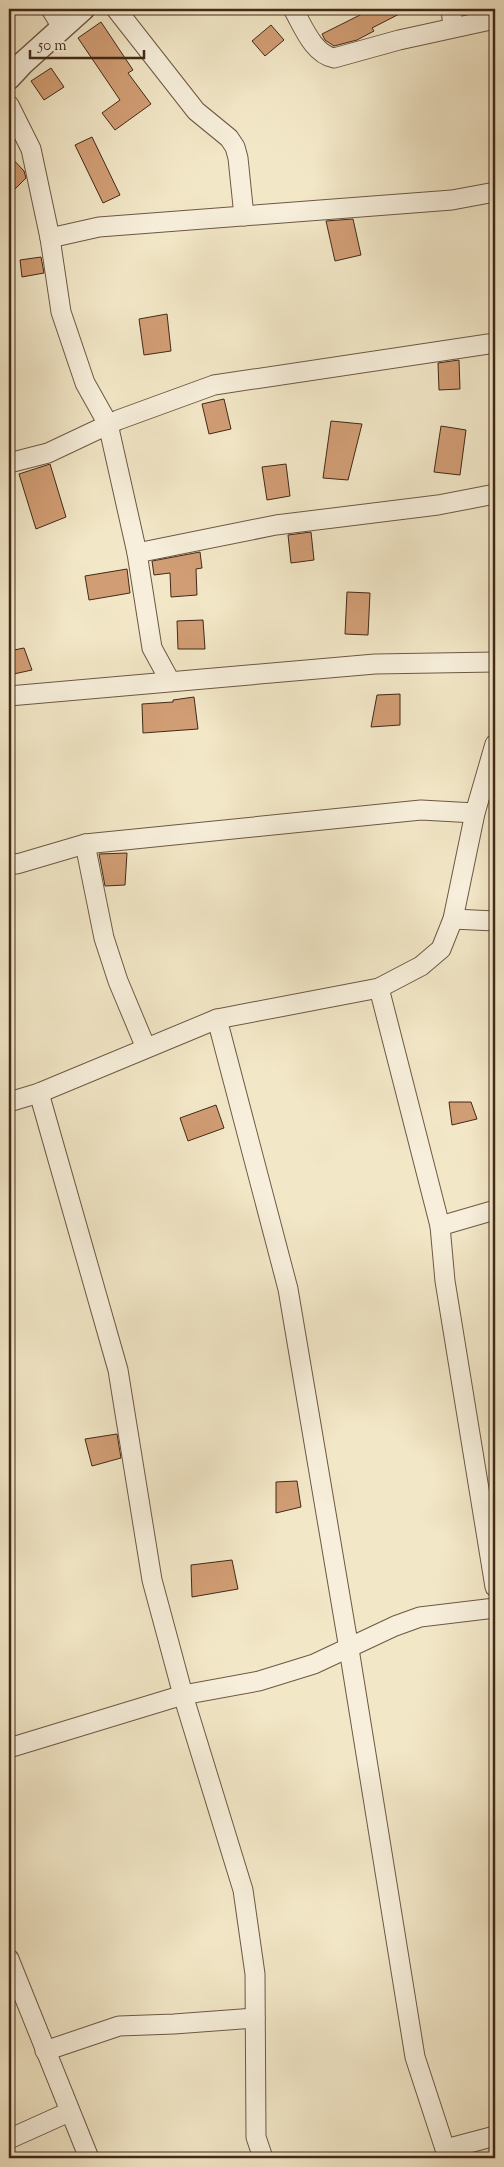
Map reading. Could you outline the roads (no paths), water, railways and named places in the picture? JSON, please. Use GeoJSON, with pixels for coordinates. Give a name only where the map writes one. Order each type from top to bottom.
{"type":"FeatureCollection","features":[{"type":"Feature","properties":{"kind":"street"},"geometry":{"type":"LineString","coordinates":[[9,78],[57,18],[83,9]]}},
{"type":"Feature","properties":{"kind":"street"},"geometry":{"type":"LineString","coordinates":[[116,9],[196,111],[229,138],[235,147],[238,158],[244,216]]}},
{"type":"Feature","properties":{"kind":"street"},"geometry":{"type":"LineString","coordinates":[[293,9],[313,42],[327,56],[334,58],[495,18]]}},
{"type":"Feature","properties":{"kind":"street"},"geometry":{"type":"LineString","coordinates":[[451,9],[454,27]]}},
{"type":"Feature","properties":{"kind":"street"},"geometry":{"type":"LineString","coordinates":[[9,105],[31,149],[50,238],[63,320],[85,383],[108,424],[137,553],[152,648],[170,681]]}},
{"type":"Feature","properties":{"kind":"street"},"geometry":{"type":"LineString","coordinates":[[50,238],[99,226],[452,200],[495,192]]}},
{"type":"Feature","properties":{"kind":"street"},"geometry":{"type":"LineString","coordinates":[[9,463],[48,453],[108,424],[214,385],[495,343]]}},
{"type":"Feature","properties":{"kind":"street"},"geometry":{"type":"LineString","coordinates":[[137,553],[276,525],[438,504],[495,494]]}},
{"type":"Feature","properties":{"kind":"street"},"geometry":{"type":"LineString","coordinates":[[9,696],[376,664],[495,662]]}},
{"type":"Feature","properties":{"kind":"street"},"geometry":{"type":"LineString","coordinates":[[9,1102],[39,1093],[217,1019],[380,988],[421,966],[441,949],[453,919],[475,813],[494,750]]}},
{"type":"Feature","properties":{"kind":"street"},"geometry":{"type":"LineString","coordinates":[[9,863],[17,864],[85,844],[421,810],[475,813]]}},
{"type":"Feature","properties":{"kind":"street"},"geometry":{"type":"LineString","coordinates":[[85,844],[104,938],[118,981],[146,1048]]}},
{"type":"Feature","properties":{"kind":"street"},"geometry":{"type":"LineString","coordinates":[[453,919],[495,921]]}},
{"type":"Feature","properties":{"kind":"street"},"geometry":{"type":"LineString","coordinates":[[380,988],[440,1226],[445,1282],[495,1586]]}},
{"type":"Feature","properties":{"kind":"street"},"geometry":{"type":"LineString","coordinates":[[217,1019],[288,1289],[350,1649],[415,2057],[447,2154],[495,2136]]}},
{"type":"Feature","properties":{"kind":"street"},"geometry":{"type":"LineString","coordinates":[[39,1093],[118,1370],[152,1580],[183,1695],[243,1890],[256,1974],[256,2137],[263,2158]]}},
{"type":"Feature","properties":{"kind":"street"},"geometry":{"type":"LineString","coordinates":[[440,1226],[495,1210]]}},
{"type":"Feature","properties":{"kind":"street"},"geometry":{"type":"LineString","coordinates":[[9,1748],[183,1695],[259,1680],[314,1664],[350,1649],[396,1626],[420,1617],[495,1608]]}},
{"type":"Feature","properties":{"kind":"street"},"geometry":{"type":"LineString","coordinates":[[9,1963],[89,2158]]}},
{"type":"Feature","properties":{"kind":"street"},"geometry":{"type":"LineString","coordinates":[[45,2051],[119,2026],[255,2018]]}},
{"type":"Feature","properties":{"kind":"street"},"geometry":{"type":"LineString","coordinates":[[9,2139],[69,2112]]}}]}
